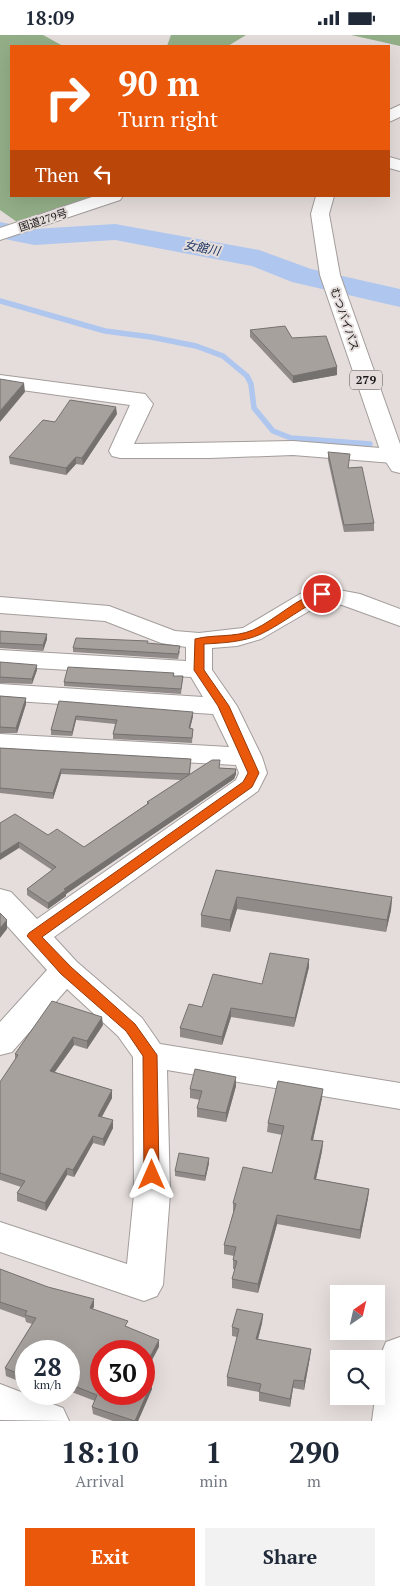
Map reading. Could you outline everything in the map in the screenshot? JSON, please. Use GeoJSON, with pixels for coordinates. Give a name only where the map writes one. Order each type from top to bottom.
{"type":"FeatureCollection","features":[{"type":"Feature","properties":{"kind":"main road","name":"国道279号"},"geometry":{"type":"LineString","coordinates":[[0,234],[111,197]]}},
{"type":"Feature","properties":{"kind":"main road","name":"むつバイパス"},"geometry":{"type":"LineString","coordinates":[[325,197],[320,214],[333,284],[397,461]]}},
{"type":"Feature","properties":{"kind":"main road"},"geometry":{"type":"LineString","coordinates":[[0,381],[137,399],[142,405],[120,451],[210,451],[292,448],[397,461]]}},
{"type":"Feature","properties":{"kind":"main road"},"geometry":{"type":"LineString","coordinates":[[0,605],[109,614],[170,638],[199,641],[230,639],[257,632],[306,601],[322,594],[359,602],[400,618]]}},
{"type":"Feature","properties":{"kind":"main road"},"geometry":{"type":"LineString","coordinates":[[34,936],[248,785],[254,773],[223,706],[199,670],[199,641]]}},
{"type":"Feature","properties":{"kind":"main road"},"geometry":{"type":"LineString","coordinates":[[0,658],[199,670]]}},
{"type":"Feature","properties":{"kind":"main road"},"geometry":{"type":"LineString","coordinates":[[0,692],[223,706]]}},
{"type":"Feature","properties":{"kind":"main road"},"geometry":{"type":"LineString","coordinates":[[0,743],[248,757]]}},
{"type":"Feature","properties":{"kind":"main road"},"geometry":{"type":"LineString","coordinates":[[0,899],[66,970],[130,1027],[150,1055],[152,1195],[144,1285],[0,1237]]}},
{"type":"Feature","properties":{"kind":"main road"},"geometry":{"type":"LineString","coordinates":[[0,1043],[66,970]]}},
{"type":"Feature","properties":{"kind":"main road"},"geometry":{"type":"LineString","coordinates":[[150,1055],[400,1096]]}},
{"type":"Feature","properties":{"kind":"main road"},"geometry":{"type":"LineString","coordinates":[[392,1421],[400,1354]]}},
{"type":"Feature","properties":{"kind":"main road"},"geometry":{"type":"LineString","coordinates":[[0,1402],[49,1421]]}},
{"type":"Feature","properties":{"kind":"green space"},"geometry":{"type":"Polygon","coordinates":[[[0,35],[43,35],[61,45],[10,45],[10,197],[91,197],[17,222],[0,210],[0,35]]]}},
{"type":"Feature","properties":{"kind":"green space"},"geometry":{"type":"Polygon","coordinates":[[[171,35],[246,35],[230,45],[167,45],[171,35]]]}},
{"type":"Feature","properties":{"kind":"green space"},"geometry":{"type":"Polygon","coordinates":[[[351,35],[400,35],[400,46],[351,35]]]}},
{"type":"Feature","properties":{"kind":"building"},"geometry":{"type":"Polygon","coordinates":[[[285,326],[292,338],[326,336],[337,367],[293,376],[250,330],[285,326]]]}},
{"type":"Feature","properties":{"kind":"building"},"geometry":{"type":"Polygon","coordinates":[[[0,379],[24,383],[0,411],[0,379]]]}},
{"type":"Feature","properties":{"kind":"building"},"geometry":{"type":"Polygon","coordinates":[[[70,400],[116,407],[82,458],[76,457],[66,468],[9,457],[43,420],[55,422],[70,400]]]}},
{"type":"Feature","properties":{"kind":"building"},"geometry":{"type":"Polygon","coordinates":[[[328,452],[350,454],[348,468],[362,467],[374,523],[344,525],[328,452]]]}},
{"type":"Feature","properties":{"kind":"building"},"geometry":{"type":"Polygon","coordinates":[[[0,631],[47,634],[43,645],[0,643],[0,631]]]}},
{"type":"Feature","properties":{"kind":"building"},"geometry":{"type":"Polygon","coordinates":[[[76,638],[148,641],[147,643],[180,646],[178,654],[73,648],[76,638]]]}},
{"type":"Feature","properties":{"kind":"building"},"geometry":{"type":"Polygon","coordinates":[[[0,662],[37,665],[32,679],[0,677],[0,662]]]}},
{"type":"Feature","properties":{"kind":"building"},"geometry":{"type":"Polygon","coordinates":[[[68,667],[174,673],[173,676],[183,676],[181,689],[64,682],[68,667]]]}},
{"type":"Feature","properties":{"kind":"building"},"geometry":{"type":"Polygon","coordinates":[[[0,696],[26,698],[16,728],[0,727],[0,696]]]}},
{"type":"Feature","properties":{"kind":"building"},"geometry":{"type":"Polygon","coordinates":[[[59,701],[193,712],[189,728],[193,729],[192,738],[113,734],[117,720],[76,716],[72,732],[51,730],[59,701]]]}},
{"type":"Feature","properties":{"kind":"building"},"geometry":{"type":"Polygon","coordinates":[[[0,748],[191,759],[189,774],[61,769],[53,793],[0,788],[0,748]]]}},
{"type":"Feature","properties":{"kind":"building"},"geometry":{"type":"Polygon","coordinates":[[[212,760],[220,760],[219,768],[236,769],[235,773],[64,889],[66,890],[48,903],[27,889],[56,867],[19,842],[0,854],[0,823],[15,814],[48,835],[57,829],[84,847],[149,803],[147,802],[212,760]]]}},
{"type":"Feature","properties":{"kind":"building"},"geometry":{"type":"Polygon","coordinates":[[[216,870],[392,897],[387,920],[237,897],[230,920],[201,915],[216,870]]]}},
{"type":"Feature","properties":{"kind":"building"},"geometry":{"type":"Polygon","coordinates":[[[0,913],[7,920],[0,928],[0,913]]]}},
{"type":"Feature","properties":{"kind":"building"},"geometry":{"type":"Polygon","coordinates":[[[270,953],[309,959],[295,1018],[231,1008],[222,1037],[180,1028],[189,1004],[202,1007],[213,974],[262,984],[270,953]]]}},
{"type":"Feature","properties":{"kind":"building"},"geometry":{"type":"Polygon","coordinates":[[[52,1001],[102,1017],[87,1041],[73,1037],[50,1071],[112,1090],[98,1116],[113,1120],[103,1139],[93,1136],[73,1170],[67,1168],[45,1203],[17,1193],[25,1181],[0,1173],[0,1082],[18,1055],[15,1054],[52,1001]]]}},
{"type":"Feature","properties":{"kind":"building"},"geometry":{"type":"Polygon","coordinates":[[[195,1069],[236,1077],[226,1113],[197,1108],[202,1091],[190,1089],[195,1069]]]}},
{"type":"Feature","properties":{"kind":"building"},"geometry":{"type":"Polygon","coordinates":[[[278,1081],[323,1089],[311,1140],[323,1141],[314,1179],[369,1189],[360,1230],[277,1215],[258,1284],[232,1279],[237,1261],[233,1260],[236,1247],[224,1245],[236,1204],[233,1203],[243,1167],[272,1173],[284,1126],[268,1123],[278,1081]]]}},
{"type":"Feature","properties":{"kind":"building"},"geometry":{"type":"Polygon","coordinates":[[[179,1153],[209,1158],[205,1176],[175,1171],[179,1153]]]}},
{"type":"Feature","properties":{"kind":"building"},"geometry":{"type":"Polygon","coordinates":[[[0,1269],[48,1287],[94,1299],[90,1308],[128,1321],[125,1326],[159,1340],[155,1347],[155,1340],[90,1340],[90,1392],[80,1388],[80,1340],[22,1340],[36,1318],[25,1315],[27,1311],[0,1302],[0,1269]]]}},
{"type":"Feature","properties":{"kind":"building"},"geometry":{"type":"Polygon","coordinates":[[[237,1309],[263,1314],[256,1339],[311,1349],[304,1381],[294,1380],[290,1399],[259,1392],[261,1384],[227,1377],[239,1329],[232,1327],[237,1309]]]}},
{"type":"Feature","properties":{"kind":"building"},"geometry":{"type":"Polygon","coordinates":[[[15,1352],[15,1372],[5,1368],[15,1352]]]}},
{"type":"Feature","properties":{"kind":"building"},"geometry":{"type":"Polygon","coordinates":[[[93,1405],[142,1405],[135,1421],[92,1407],[93,1405]]]}},
{"type":"Feature","properties":{"kind":"waterway","name":"女館川"},"geometry":{"type":"LineString","coordinates":[[0,230],[34,237],[115,232],[259,259],[302,276],[400,298]]}},
{"type":"Feature","properties":{"kind":"waterway"},"geometry":{"type":"LineString","coordinates":[[0,301],[105,331],[151,337],[196,346],[223,356],[247,376],[251,384],[254,408],[273,431],[291,438],[370,444]]}},
{"type":"Feature","properties":{"kind":"route"},"geometry":{"type":"LineString","coordinates":[[152,1175],[150,1055],[130,1027],[66,970],[34,936],[248,785],[254,773],[223,706],[199,670],[199,641],[230,639],[257,632],[282,618],[306,601],[322,594]]}}]}
